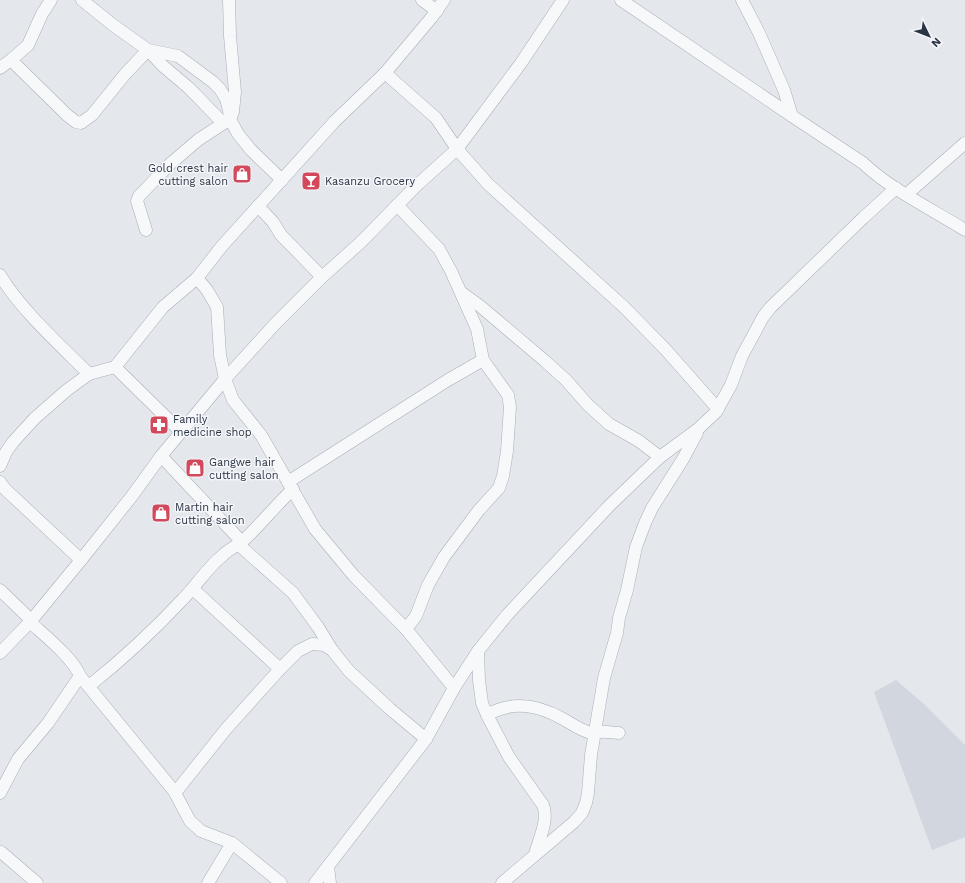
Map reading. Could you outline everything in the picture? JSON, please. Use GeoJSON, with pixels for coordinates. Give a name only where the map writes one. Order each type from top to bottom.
{"type":"FeatureCollection","features":[{"type":"Feature","properties":{"kind":"street"},"geometry":{"type":"LineString","coordinates":[[0,68],[12,60],[28,45],[42,14],[52,0]]}},
{"type":"Feature","properties":{"kind":"street"},"geometry":{"type":"LineString","coordinates":[[82,0],[113,25],[148,50],[163,66],[226,121],[251,150],[282,180]]}},
{"type":"Feature","properties":{"kind":"street"},"geometry":{"type":"LineString","coordinates":[[146,230],[137,201],[139,196],[169,165],[198,140],[226,121],[233,112],[235,92],[230,36],[229,0]]}},
{"type":"Feature","properties":{"kind":"street"},"geometry":{"type":"LineString","coordinates":[[422,0],[437,11]]}},
{"type":"Feature","properties":{"kind":"street"},"geometry":{"type":"LineString","coordinates":[[0,466],[10,447],[35,418],[67,390],[89,374],[115,367],[163,307],[197,278],[222,246],[335,121],[385,73],[437,11],[444,0]]}},
{"type":"Feature","properties":{"kind":"street"},"geometry":{"type":"LineString","coordinates":[[0,653],[30,621],[132,496],[161,456],[225,379],[275,324],[322,277],[361,242],[397,205],[457,149],[521,63],[563,0]]}},
{"type":"Feature","properties":{"kind":"street"},"geometry":{"type":"LineString","coordinates":[[621,0],[863,163],[872,172],[965,230]]}},
{"type":"Feature","properties":{"kind":"street"},"geometry":{"type":"LineString","coordinates":[[742,0],[760,33],[784,90],[792,116]]}},
{"type":"Feature","properties":{"kind":"street"},"geometry":{"type":"LineString","coordinates":[[12,60],[67,116],[76,122],[81,122],[92,115],[126,73],[148,50]]}},
{"type":"Feature","properties":{"kind":"street"},"geometry":{"type":"LineString","coordinates":[[148,50],[178,56],[213,82],[220,89],[226,99],[229,110],[226,121]]}},
{"type":"Feature","properties":{"kind":"street"},"geometry":{"type":"LineString","coordinates":[[385,73],[436,118],[457,149],[488,184],[624,308],[666,350],[718,409]]}},
{"type":"Feature","properties":{"kind":"street"},"geometry":{"type":"LineString","coordinates":[[315,883],[426,739],[454,688],[478,651],[507,615],[610,505],[660,457],[698,429],[718,409],[731,385],[742,356],[763,317],[770,308],[862,218],[902,191],[965,143]]}},
{"type":"Feature","properties":{"kind":"street"},"geometry":{"type":"LineString","coordinates":[[397,205],[439,249],[451,270],[477,329],[483,360],[508,395],[510,407],[503,476],[499,488],[479,510],[444,558],[428,584],[416,616],[406,629]]}},
{"type":"Feature","properties":{"kind":"street"},"geometry":{"type":"LineString","coordinates":[[258,206],[273,222],[281,235],[322,277]]}},
{"type":"Feature","properties":{"kind":"street"},"geometry":{"type":"LineString","coordinates":[[0,275],[42,327],[89,374]]}},
{"type":"Feature","properties":{"kind":"street"},"geometry":{"type":"LineString","coordinates":[[197,278],[217,307],[220,351],[225,379],[233,400],[261,435],[315,529],[354,576],[406,629],[454,688]]}},
{"type":"Feature","properties":{"kind":"street"},"geometry":{"type":"LineString","coordinates":[[461,293],[480,306],[545,361],[599,416],[609,424],[639,441],[660,457]]}},
{"type":"Feature","properties":{"kind":"street"},"geometry":{"type":"LineString","coordinates":[[89,686],[125,657],[164,619],[222,555],[240,543],[262,522],[291,486],[448,380],[483,360]]}},
{"type":"Feature","properties":{"kind":"street"},"geometry":{"type":"LineString","coordinates":[[115,367],[182,432]]}},
{"type":"Feature","properties":{"kind":"street"},"geometry":{"type":"LineString","coordinates":[[502,883],[574,822],[584,808],[588,793],[594,733],[604,678],[617,634],[619,618],[627,590],[636,547],[644,523],[683,459],[698,429]]}},
{"type":"Feature","properties":{"kind":"street"},"geometry":{"type":"LineString","coordinates":[[161,456],[240,543],[293,593],[318,626],[332,650],[349,671],[390,709],[426,739]]}},
{"type":"Feature","properties":{"kind":"street"},"geometry":{"type":"LineString","coordinates":[[0,482],[5,489],[80,560]]}},
{"type":"Feature","properties":{"kind":"street"},"geometry":{"type":"LineString","coordinates":[[193,588],[280,669]]}},
{"type":"Feature","properties":{"kind":"street"},"geometry":{"type":"LineString","coordinates":[[0,590],[78,670],[80,676],[175,793],[190,821],[201,831],[232,843],[281,883]]}},
{"type":"Feature","properties":{"kind":"street"},"geometry":{"type":"LineString","coordinates":[[175,793],[226,729],[298,651],[312,644],[324,645],[332,650]]}},
{"type":"Feature","properties":{"kind":"street"},"geometry":{"type":"LineString","coordinates":[[478,651],[479,680],[482,703],[487,715],[509,757],[544,805],[544,822],[534,855]]}},
{"type":"Feature","properties":{"kind":"street"},"geometry":{"type":"LineString","coordinates":[[0,793],[18,759],[48,723],[80,676]]}},
{"type":"Feature","properties":{"kind":"street"},"geometry":{"type":"LineString","coordinates":[[487,715],[498,709],[506,707],[530,707],[550,713],[584,730],[594,733],[619,733]]}},
{"type":"Feature","properties":{"kind":"street"},"geometry":{"type":"LineString","coordinates":[[208,883],[232,843]]}},
{"type":"Feature","properties":{"kind":"street"},"geometry":{"type":"LineString","coordinates":[[0,853],[37,883]]}},
{"type":"Feature","properties":{"kind":"street"},"geometry":{"type":"LineString","coordinates":[[328,866],[330,883]]}},
{"type":"Feature","properties":{"kind":"shaded area"},"geometry":{"type":"Polygon","coordinates":[[[896,680],[925,705],[965,745],[965,837],[932,850],[874,692],[896,680]]]}},
{"type":"Feature","properties":{"kind":"place","name":"Gold crest hair cutting salon"},"geometry":{"type":"Point","coordinates":[242,174]}},
{"type":"Feature","properties":{"kind":"place","name":"Kasanzu Grocery"},"geometry":{"type":"Point","coordinates":[311,181]}},
{"type":"Feature","properties":{"kind":"place","name":"Family medicine shop"},"geometry":{"type":"Point","coordinates":[159,425]}},
{"type":"Feature","properties":{"kind":"place","name":"Gangwe hair cutting salon"},"geometry":{"type":"Point","coordinates":[195,468]}},
{"type":"Feature","properties":{"kind":"place","name":"Martin hair cutting salon"},"geometry":{"type":"Point","coordinates":[161,513]}}]}
